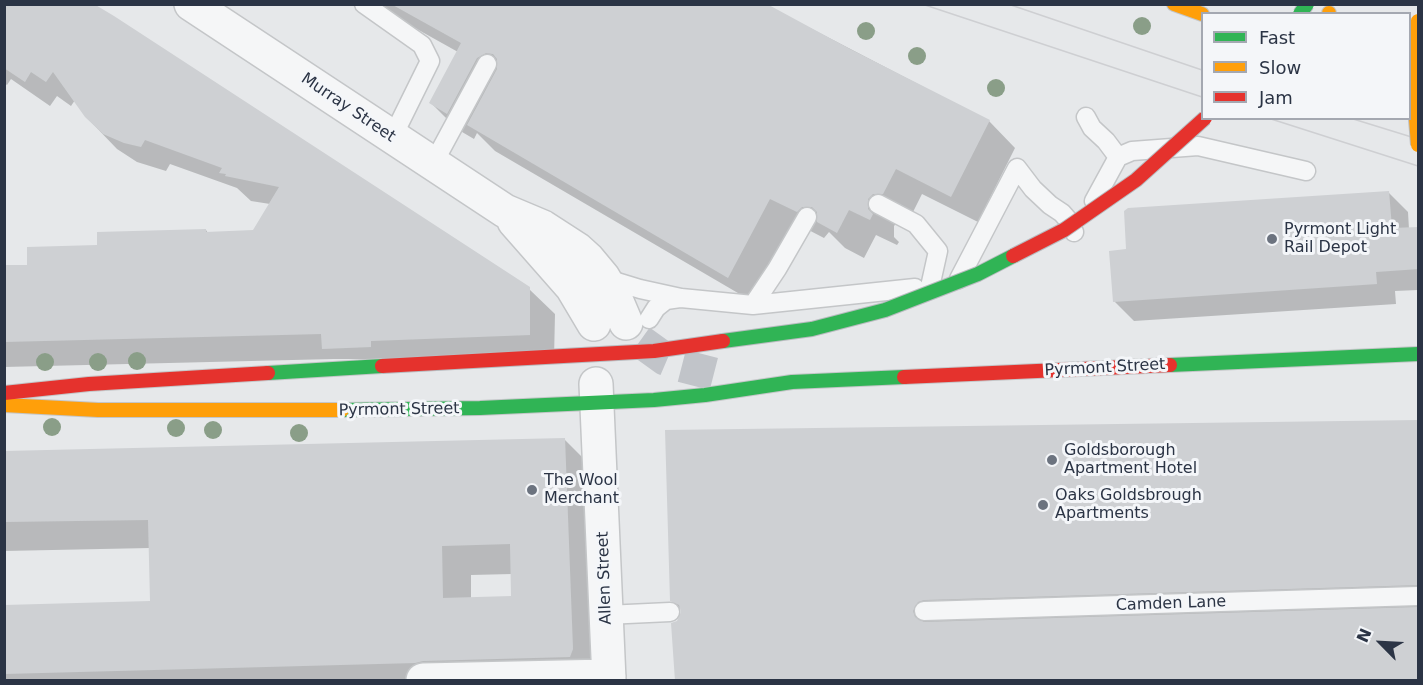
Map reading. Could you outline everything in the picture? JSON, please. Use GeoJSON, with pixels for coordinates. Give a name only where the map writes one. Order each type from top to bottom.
{"type":"FeatureCollection","features":[{"type":"Feature","properties":{"kind":"main road"},"geometry":{"type":"LineString","coordinates":[[1174,4],[1201,13]]}},
{"type":"Feature","properties":{"kind":"main road"},"geometry":{"type":"LineString","coordinates":[[1419,21],[1415,47],[1414,105],[1419,146]]}},
{"type":"Feature","properties":{"kind":"main road"},"geometry":{"type":"LineString","coordinates":[[4,393],[89,384],[644,352],[812,329],[885,310],[978,274],[1064,230],[1136,180],[1203,120]]}},
{"type":"Feature","properties":{"kind":"main road","name":"Pyrmont Street"},"geometry":{"type":"LineString","coordinates":[[4,405],[98,410],[280,411],[480,408],[596,393],[705,395],[792,382],[1419,354]]}},
{"type":"Feature","properties":{"kind":"street","name":"Murray Street"},"geometry":{"type":"LineString","coordinates":[[192,4],[505,211],[543,227],[577,249],[603,277],[615,297],[623,322]]}},
{"type":"Feature","properties":{"kind":"street","name":"Murray Street"},"geometry":{"type":"LineString","coordinates":[[505,211],[572,287],[623,322]]}},
{"type":"Feature","properties":{"kind":"street"},"geometry":{"type":"LineString","coordinates":[[572,287],[603,277]]}},
{"type":"Feature","properties":{"kind":"street","name":"Pyrmont Street"},"geometry":{"type":"LineString","coordinates":[[718,375],[792,382]]}},
{"type":"Feature","properties":{"kind":"street","name":"Allen Street"},"geometry":{"type":"LineString","coordinates":[[596,393],[600,431],[609,678]]}},
{"type":"Feature","properties":{"kind":"street"},"geometry":{"type":"LineString","coordinates":[[423,681],[609,678]]}},
{"type":"Feature","properties":{"kind":"lane"},"geometry":{"type":"LineString","coordinates":[[364,4],[422,45],[430,61],[392,138]]}},
{"type":"Feature","properties":{"kind":"lane"},"geometry":{"type":"LineString","coordinates":[[433,164],[488,64]]}},
{"type":"Feature","properties":{"kind":"lane"},"geometry":{"type":"LineString","coordinates":[[1086,117],[1092,128],[1118,157]]}},
{"type":"Feature","properties":{"kind":"lane"},"geometry":{"type":"LineString","coordinates":[[603,277],[640,289],[688,298],[753,305],[930,287],[1010,264],[1075,233],[1118,157],[1132,151],[1198,146],[1306,171]]}},
{"type":"Feature","properties":{"kind":"lane"},"geometry":{"type":"LineString","coordinates":[[959,279],[1017,168],[1033,189],[1062,213],[1075,233]]}},
{"type":"Feature","properties":{"kind":"lane"},"geometry":{"type":"LineString","coordinates":[[878,204],[916,224],[938,251],[930,287]]}},
{"type":"Feature","properties":{"kind":"lane"},"geometry":{"type":"LineString","coordinates":[[753,305],[807,217]]}},
{"type":"Feature","properties":{"kind":"lane"},"geometry":{"type":"LineString","coordinates":[[623,322],[656,308],[666,300],[688,298]]}},
{"type":"Feature","properties":{"kind":"lane","name":"Camden Lane"},"geometry":{"type":"LineString","coordinates":[[924,611],[1419,596]]}},
{"type":"Feature","properties":{"kind":"lane"},"geometry":{"type":"LineString","coordinates":[[606,615],[670,612]]}},
{"type":"Feature","properties":{"kind":"building"},"geometry":{"type":"Polygon","coordinates":[[[4,4],[94,4],[114,16],[530,287],[530,335],[371,341],[371,347],[322,349],[321,334],[4,342],[4,265],[27,265],[27,247],[97,245],[97,232],[253,230],[279,187],[225,176],[226,174],[219,173],[222,168],[145,140],[141,147],[103,134],[85,117],[53,72],[46,82],[31,72],[25,82],[4,68],[4,4]]]}},
{"type":"Feature","properties":{"kind":"building"},"geometry":{"type":"Polygon","coordinates":[[[391,4],[767,4],[990,120],[951,197],[896,169],[883,194],[873,194],[868,199],[868,209],[873,214],[870,220],[849,210],[837,233],[817,222],[817,212],[812,207],[802,207],[797,212],[770,199],[728,278],[467,125],[497,69],[497,59],[493,54],[486,53],[477,58],[447,114],[429,103],[461,43],[391,4]]]}},
{"type":"Feature","properties":{"kind":"building","name":"Pyrmont Light Rail Depot"},"geometry":{"type":"Polygon","coordinates":[[[1389,191],[1392,228],[1419,227],[1419,269],[1376,272],[1377,284],[1113,302],[1109,251],[1126,249],[1124,211],[1128,208],[1389,191]]]}},
{"type":"Feature","properties":{"kind":"building","name":"Oaks Goldsbrough Apartments"},"geometry":{"type":"Polygon","coordinates":[[[1419,420],[1419,585],[924,600],[918,602],[913,611],[915,617],[924,622],[1419,607],[1419,681],[675,681],[671,623],[677,621],[681,612],[679,605],[670,601],[665,430],[1419,420]]]}},
{"type":"Feature","properties":{"kind":"building"},"geometry":{"type":"Polygon","coordinates":[[[565,438],[573,649],[570,657],[4,674],[4,605],[150,601],[148,520],[4,522],[4,451],[565,438]],[[510,544],[442,546],[443,598],[511,596],[510,544]]]}},
{"type":"Feature","properties":{"kind":"tunnel"},"geometry":{"type":"LineString","coordinates":[[640,341],[665,359],[718,375]]}},
{"type":"Feature","properties":{"kind":"tram line"},"geometry":{"type":"LineString","coordinates":[[922,4],[1201,97]]}},
{"type":"Feature","properties":{"kind":"tram line"},"geometry":{"type":"LineString","coordinates":[[1008,4],[1201,70]]}},
{"type":"Feature","properties":{"kind":"tram line"},"geometry":{"type":"LineString","coordinates":[[1274,120],[1418,166]]}},
{"type":"Feature","properties":{"kind":"tram line"},"geometry":{"type":"LineString","coordinates":[[1356,120],[1418,139]]}},
{"type":"Feature","properties":{"kind":"traffic: fast"},"geometry":{"type":"LineString","coordinates":[[1301,12],[1307,4]]}},
{"type":"Feature","properties":{"kind":"traffic: fast"},"geometry":{"type":"LineString","coordinates":[[723,341],[812,329],[885,310],[978,274],[1013,256]]}},
{"type":"Feature","properties":{"kind":"traffic: fast"},"geometry":{"type":"LineString","coordinates":[[1170,365],[1418,354]]}},
{"type":"Feature","properties":{"kind":"traffic: fast"},"geometry":{"type":"LineString","coordinates":[[268,373],[382,366]]}},
{"type":"Feature","properties":{"kind":"traffic: fast"},"geometry":{"type":"LineString","coordinates":[[342,410],[480,408],[654,400],[792,382],[904,377]]}},
{"type":"Feature","properties":{"kind":"traffic: slow"},"geometry":{"type":"LineString","coordinates":[[1174,4],[1201,14]]}},
{"type":"Feature","properties":{"kind":"traffic: slow"},"geometry":{"type":"LineString","coordinates":[[1418,21],[1415,47],[1418,145]]}},
{"type":"Feature","properties":{"kind":"traffic: slow"},"geometry":{"type":"LineString","coordinates":[[4,405],[98,410],[342,410]]}},
{"type":"Feature","properties":{"kind":"traffic: jam"},"geometry":{"type":"LineString","coordinates":[[1013,256],[1064,230],[1136,180],[1203,120]]}},
{"type":"Feature","properties":{"kind":"traffic: jam"},"geometry":{"type":"LineString","coordinates":[[382,366],[654,351],[723,341]]}},
{"type":"Feature","properties":{"kind":"traffic: jam"},"geometry":{"type":"LineString","coordinates":[[904,377],[1170,365]]}},
{"type":"Feature","properties":{"kind":"traffic: jam"},"geometry":{"type":"LineString","coordinates":[[4,393],[89,384],[268,373]]}},
{"type":"Feature","properties":{"kind":"place","name":"Pyrmont Light Rail Depot"},"geometry":{"type":"Point","coordinates":[1272,239]}},
{"type":"Feature","properties":{"kind":"place","name":"Goldsborough Apartment Hotel"},"geometry":{"type":"Point","coordinates":[1052,460]}},
{"type":"Feature","properties":{"kind":"place","name":"The Wool Merchant"},"geometry":{"type":"Point","coordinates":[532,490]}},
{"type":"Feature","properties":{"kind":"place","name":"Oaks Goldsbrough Apartments"},"geometry":{"type":"Point","coordinates":[1043,505]}}]}
